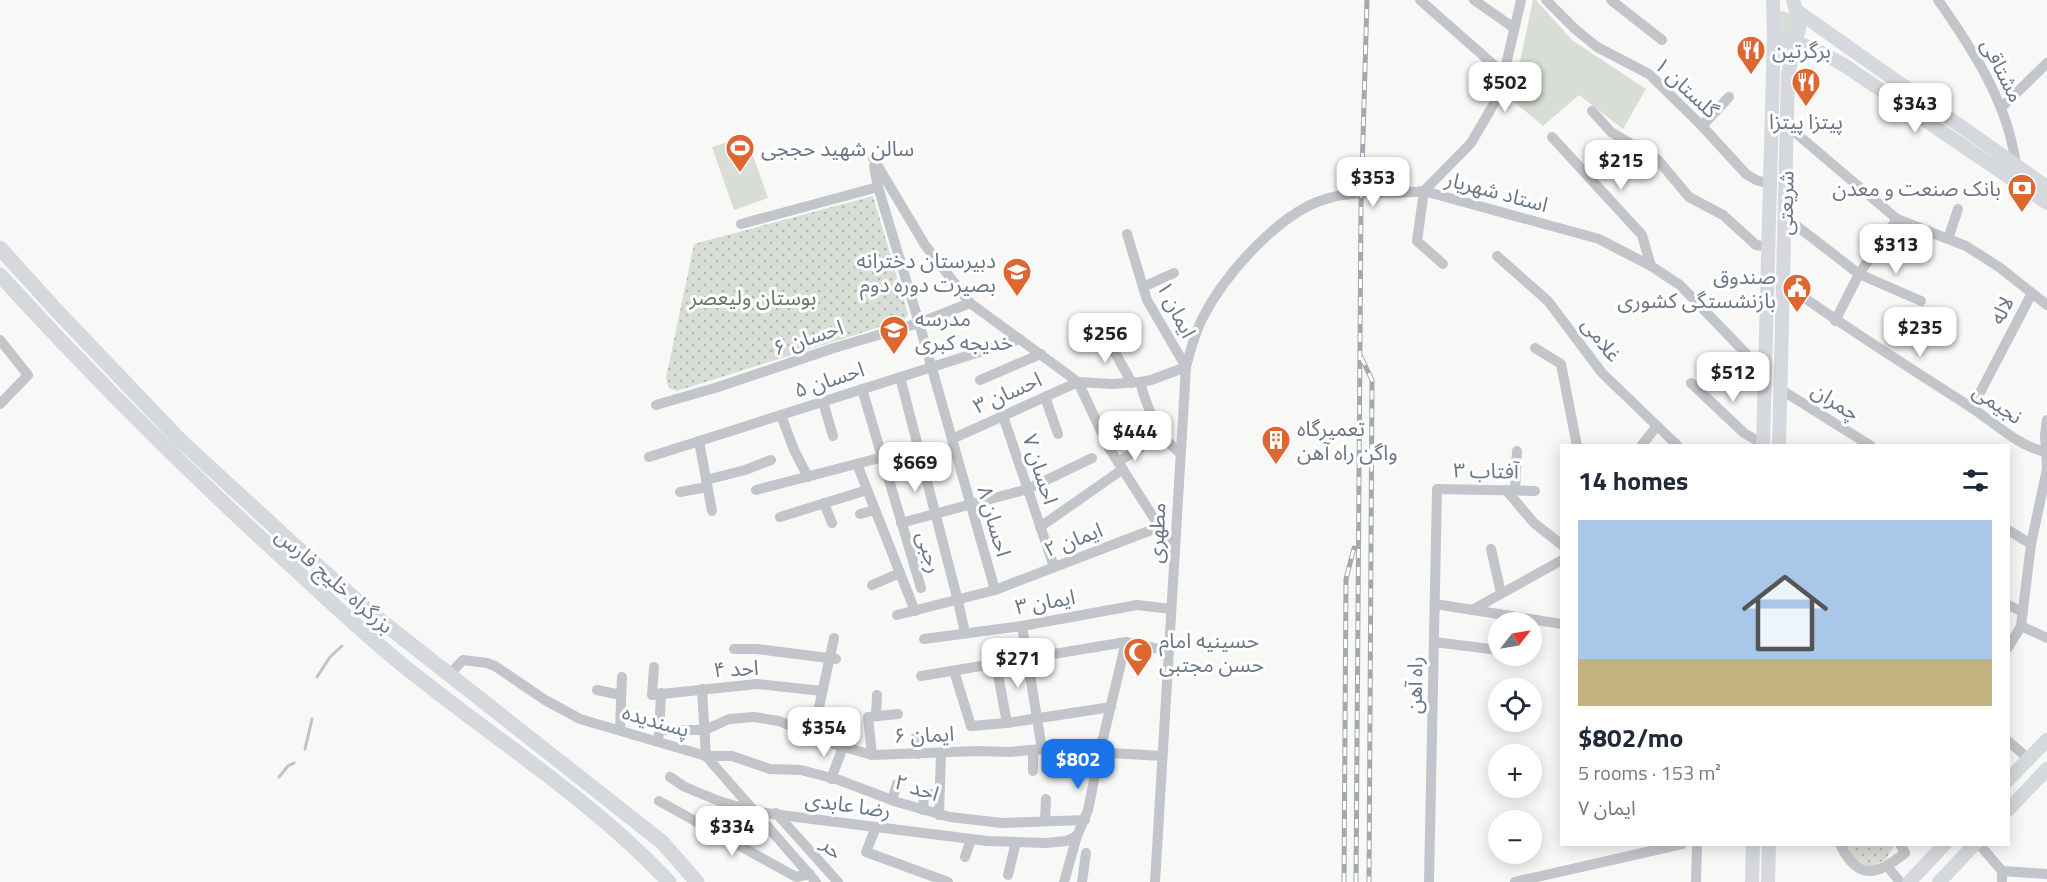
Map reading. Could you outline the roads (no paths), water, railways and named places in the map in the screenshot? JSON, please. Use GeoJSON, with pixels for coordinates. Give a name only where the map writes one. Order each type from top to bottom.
{"type":"FeatureCollection","features":[{"type":"Feature","properties":{"kind":"highway","name":"بزرگراه خلیج فارس"},"geometry":{"type":"LineString","coordinates":[[0,248],[118,376],[213,471],[355,599],[662,842],[697,882]]}},
{"type":"Feature","properties":{"kind":"highway","name":"بزرگراه خلیج فارس"},"geometry":{"type":"LineString","coordinates":[[0,275],[49,329],[233,513],[359,628],[446,699],[614,829],[669,882]]}},
{"type":"Feature","properties":{"kind":"main road","name":"شریعتی"},"geometry":{"type":"LineString","coordinates":[[1763,444],[1774,33],[1770,2]]}},
{"type":"Feature","properties":{"kind":"main road","name":"شریعتی"},"geometry":{"type":"LineString","coordinates":[[1779,444],[1788,74],[1800,24],[1795,5]]}},
{"type":"Feature","properties":{"kind":"main road"},"geometry":{"type":"LineString","coordinates":[[1795,5],[1827,33],[2047,187]]}},
{"type":"Feature","properties":{"kind":"main road"},"geometry":{"type":"LineString","coordinates":[[1774,33],[1781,40],[1796,42],[1844,65],[2047,204]]}},
{"type":"Feature","properties":{"kind":"main road"},"geometry":{"type":"LineString","coordinates":[[1818,51],[1816,45],[1818,38],[1827,33]]}},
{"type":"Feature","properties":{"kind":"main road"},"geometry":{"type":"LineString","coordinates":[[1772,72],[1782,66],[1788,74]]}},
{"type":"Feature","properties":{"kind":"main road"},"geometry":{"type":"LineString","coordinates":[[2010,778],[2047,740]]}},
{"type":"Feature","properties":{"kind":"main road"},"geometry":{"type":"LineString","coordinates":[[2010,808],[2046,772]]}},
{"type":"Feature","properties":{"kind":"main road"},"geometry":{"type":"LineString","coordinates":[[1752,882],[1753,846]]}},
{"type":"Feature","properties":{"kind":"main road"},"geometry":{"type":"LineString","coordinates":[[1768,882],[1769,846]]}},
{"type":"Feature","properties":{"kind":"main road"},"geometry":{"type":"LineString","coordinates":[[1908,882],[1943,846]]}},
{"type":"Feature","properties":{"kind":"main road"},"geometry":{"type":"LineString","coordinates":[[1939,882],[1975,846]]}},
{"type":"Feature","properties":{"kind":"street"},"geometry":{"type":"LineString","coordinates":[[1420,0],[1503,73]]}},
{"type":"Feature","properties":{"kind":"street"},"geometry":{"type":"LineString","coordinates":[[1474,0],[1514,28]]}},
{"type":"Feature","properties":{"kind":"street"},"geometry":{"type":"LineString","coordinates":[[1443,264],[1417,242],[1424,191],[1471,143],[1499,95],[1521,0]]}},
{"type":"Feature","properties":{"kind":"street","name":"گلستان ۱"},"geometry":{"type":"LineString","coordinates":[[1546,0],[1597,47],[1649,74],[1702,126],[1746,174],[1770,184]]}},
{"type":"Feature","properties":{"kind":"street"},"geometry":{"type":"LineString","coordinates":[[1611,0],[1662,40]]}},
{"type":"Feature","properties":{"kind":"street","name":"مشتاقی"},"geometry":{"type":"LineString","coordinates":[[1938,0],[1973,51],[2002,107],[2014,148],[2016,165]]}},
{"type":"Feature","properties":{"kind":"street"},"geometry":{"type":"LineString","coordinates":[[2002,107],[2047,63]]}},
{"type":"Feature","properties":{"kind":"street"},"geometry":{"type":"LineString","coordinates":[[1702,126],[1729,97]]}},
{"type":"Feature","properties":{"kind":"street"},"geometry":{"type":"LineString","coordinates":[[1592,111],[1611,132],[1658,159],[1689,197],[1723,215],[1756,245],[1768,248]]}},
{"type":"Feature","properties":{"kind":"street"},"geometry":{"type":"LineString","coordinates":[[1787,124],[1897,219],[1966,246],[1999,267],[2047,305]]}},
{"type":"Feature","properties":{"kind":"street"},"geometry":{"type":"LineString","coordinates":[[1552,137],[1642,235],[1651,266]]}},
{"type":"Feature","properties":{"kind":"street","name":"احسان ۸"},"geometry":{"type":"LineString","coordinates":[[970,303],[925,245],[873,158],[878,187],[995,590]]}},
{"type":"Feature","properties":{"kind":"street"},"geometry":{"type":"LineString","coordinates":[[741,224],[878,187]]}},
{"type":"Feature","properties":{"kind":"street","name":"استاد شهریار"},"geometry":{"type":"LineString","coordinates":[[1424,191],[1599,238],[1651,266],[1680,285],[1756,364],[1765,365]]}},
{"type":"Feature","properties":{"kind":"street","name":"مطهری"},"geometry":{"type":"LineString","coordinates":[[1155,882],[1180,453],[1186,367],[1192,344],[1203,318],[1227,281],[1253,250],[1298,211],[1330,197],[1348,194],[1400,194],[1424,191]]}},
{"type":"Feature","properties":{"kind":"street"},"geometry":{"type":"LineString","coordinates":[[1948,239],[1958,209]]}},
{"type":"Feature","properties":{"kind":"street"},"geometry":{"type":"LineString","coordinates":[[1785,212],[1789,220],[1859,274],[1921,301]]}},
{"type":"Feature","properties":{"kind":"street"},"geometry":{"type":"LineString","coordinates":[[1835,321],[1859,274],[1897,219]]}},
{"type":"Feature","properties":{"kind":"street","name":"ایمان ۱"},"geometry":{"type":"LineString","coordinates":[[1127,234],[1147,300],[1186,367]]}},
{"type":"Feature","properties":{"kind":"street","name":"غلامی"},"geometry":{"type":"LineString","coordinates":[[1497,255],[1548,301],[1602,373],[1676,444]]}},
{"type":"Feature","properties":{"kind":"street"},"geometry":{"type":"LineString","coordinates":[[1143,287],[1174,273]]}},
{"type":"Feature","properties":{"kind":"street","name":"نجیمی"},"geometry":{"type":"LineString","coordinates":[[1783,279],[1788,286],[1835,321],[2029,447],[2046,452]]}},
{"type":"Feature","properties":{"kind":"street","name":"لاله"},"geometry":{"type":"LineString","coordinates":[[1972,408],[2032,293]]}},
{"type":"Feature","properties":{"kind":"street"},"geometry":{"type":"LineString","coordinates":[[970,303],[1078,382],[1105,440],[1175,551]]}},
{"type":"Feature","properties":{"kind":"street","name":"احسان ۶"},"geometry":{"type":"LineString","coordinates":[[657,405],[919,323],[970,303]]}},
{"type":"Feature","properties":{"kind":"street"},"geometry":{"type":"LineString","coordinates":[[1103,331],[1136,382],[1153,418],[1170,445],[1180,453]]}},
{"type":"Feature","properties":{"kind":"street","name":"احسان ۵"},"geometry":{"type":"LineString","coordinates":[[649,457],[1020,339]]}},
{"type":"Feature","properties":{"kind":"street"},"geometry":{"type":"LineString","coordinates":[[0,340],[28,375],[0,404]]}},
{"type":"Feature","properties":{"kind":"street"},"geometry":{"type":"LineString","coordinates":[[1535,348],[1561,364],[1577,444]]}},
{"type":"Feature","properties":{"kind":"street"},"geometry":{"type":"LineString","coordinates":[[980,380],[1041,354]]}},
{"type":"Feature","properties":{"kind":"street"},"geometry":{"type":"LineString","coordinates":[[1078,382],[1112,384],[1151,380],[1186,367]]}},
{"type":"Feature","properties":{"kind":"street"},"geometry":{"type":"LineString","coordinates":[[900,377],[965,633]]}},
{"type":"Feature","properties":{"kind":"street","name":"احسان ۳"},"geometry":{"type":"LineString","coordinates":[[952,438],[1078,382]]}},
{"type":"Feature","properties":{"kind":"street"},"geometry":{"type":"LineString","coordinates":[[1691,383],[1744,433],[1761,444]]}},
{"type":"Feature","properties":{"kind":"street","name":"چمران"},"geometry":{"type":"LineString","coordinates":[[1780,388],[1868,444]]}},
{"type":"Feature","properties":{"kind":"street","name":"رجبی"},"geometry":{"type":"LineString","coordinates":[[862,389],[921,588]]}},
{"type":"Feature","properties":{"kind":"street"},"geometry":{"type":"LineString","coordinates":[[1045,397],[1058,434]]}},
{"type":"Feature","properties":{"kind":"street"},"geometry":{"type":"LineString","coordinates":[[823,402],[833,436]]}},
{"type":"Feature","properties":{"kind":"street"},"geometry":{"type":"LineString","coordinates":[[781,415],[794,450],[808,477]]}},
{"type":"Feature","properties":{"kind":"street","name":"احسان ۷"},"geometry":{"type":"LineString","coordinates":[[1004,416],[1054,567]]}},
{"type":"Feature","properties":{"kind":"street"},"geometry":{"type":"LineString","coordinates":[[2010,645],[2021,627],[2031,544],[2047,468],[2047,420]]}},
{"type":"Feature","properties":{"kind":"street"},"geometry":{"type":"LineString","coordinates":[[1105,440],[1135,424]]}},
{"type":"Feature","properties":{"kind":"street"},"geometry":{"type":"LineString","coordinates":[[1643,444],[1657,426]]}},
{"type":"Feature","properties":{"kind":"street"},"geometry":{"type":"LineString","coordinates":[[699,441],[712,511]]}},
{"type":"Feature","properties":{"kind":"street"},"geometry":{"type":"LineString","coordinates":[[756,490],[918,448]]}},
{"type":"Feature","properties":{"kind":"street"},"geometry":{"type":"LineString","coordinates":[[1040,527],[1140,448]]}},
{"type":"Feature","properties":{"kind":"street"},"geometry":{"type":"LineString","coordinates":[[1517,451],[1510,490],[1534,523],[1560,543]]}},
{"type":"Feature","properties":{"kind":"street"},"geometry":{"type":"LineString","coordinates":[[901,523],[1028,489],[1092,458]]}},
{"type":"Feature","properties":{"kind":"street"},"geometry":{"type":"LineString","coordinates":[[680,492],[771,460]]}},
{"type":"Feature","properties":{"kind":"street","name":"رجبی"},"geometry":{"type":"LineString","coordinates":[[857,464],[915,611]]}},
{"type":"Feature","properties":{"kind":"street","name":"آفتاب ۳"},"geometry":{"type":"LineString","coordinates":[[1437,489],[1535,490]]}},
{"type":"Feature","properties":{"kind":"street","name":"راه آهن"},"geometry":{"type":"LineString","coordinates":[[1429,882],[1437,489]]}},
{"type":"Feature","properties":{"kind":"street"},"geometry":{"type":"LineString","coordinates":[[780,517],[867,490]]}},
{"type":"Feature","properties":{"kind":"street"},"geometry":{"type":"LineString","coordinates":[[824,503],[832,523]]}},
{"type":"Feature","properties":{"kind":"street"},"geometry":{"type":"LineString","coordinates":[[860,514],[875,510]]}},
{"type":"Feature","properties":{"kind":"street"},"geometry":{"type":"LineString","coordinates":[[2035,525],[2047,532]]}},
{"type":"Feature","properties":{"kind":"street","name":"ایمان ۲"},"geometry":{"type":"LineString","coordinates":[[897,615],[995,590],[1159,527]]}},
{"type":"Feature","properties":{"kind":"street"},"geometry":{"type":"LineString","coordinates":[[2010,531],[2031,544]]}},
{"type":"Feature","properties":{"kind":"street"},"geometry":{"type":"LineString","coordinates":[[1491,549],[1501,593]]}},
{"type":"Feature","properties":{"kind":"street"},"geometry":{"type":"LineString","coordinates":[[1472,610],[1560,561]]}},
{"type":"Feature","properties":{"kind":"street"},"geometry":{"type":"LineString","coordinates":[[872,585],[900,573]]}},
{"type":"Feature","properties":{"kind":"street"},"geometry":{"type":"LineString","coordinates":[[1435,604],[1560,624]]}},
{"type":"Feature","properties":{"kind":"street","name":"ایمان ۳"},"geometry":{"type":"LineString","coordinates":[[924,639],[1022,626],[1137,605],[1171,609]]}},
{"type":"Feature","properties":{"kind":"street"},"geometry":{"type":"LineString","coordinates":[[2010,606],[2023,612]]}},
{"type":"Feature","properties":{"kind":"street"},"geometry":{"type":"LineString","coordinates":[[1022,626],[1046,769]]}},
{"type":"Feature","properties":{"kind":"street"},"geometry":{"type":"LineString","coordinates":[[2021,627],[2047,638]]}},
{"type":"Feature","properties":{"kind":"street"},"geometry":{"type":"LineString","coordinates":[[813,735],[822,691],[833,659],[834,638]]}},
{"type":"Feature","properties":{"kind":"street"},"geometry":{"type":"LineString","coordinates":[[921,676],[1126,642],[1169,651]]}},
{"type":"Feature","properties":{"kind":"street"},"geometry":{"type":"LineString","coordinates":[[1064,882],[1077,836],[1085,820],[1126,642]]}},
{"type":"Feature","properties":{"kind":"street"},"geometry":{"type":"LineString","coordinates":[[1434,642],[1488,649]]}},
{"type":"Feature","properties":{"kind":"street"},"geometry":{"type":"LineString","coordinates":[[734,649],[757,649],[833,659]]}},
{"type":"Feature","properties":{"kind":"street","name":"پسندیده"},"geometry":{"type":"LineString","coordinates":[[449,675],[463,660],[488,663],[545,700],[580,719],[620,730],[659,736],[706,756],[813,878]]}},
{"type":"Feature","properties":{"kind":"street"},"geometry":{"type":"LineString","coordinates":[[996,664],[1007,723]]}},
{"type":"Feature","properties":{"kind":"street"},"geometry":{"type":"LineString","coordinates":[[654,667],[659,736]]}},
{"type":"Feature","properties":{"kind":"street"},"geometry":{"type":"LineString","coordinates":[[954,671],[971,726],[1007,723],[1111,707]]}},
{"type":"Feature","properties":{"kind":"street"},"geometry":{"type":"LineString","coordinates":[[620,730],[622,677]]}},
{"type":"Feature","properties":{"kind":"street","name":"احد ۴"},"geometry":{"type":"LineString","coordinates":[[657,694],[757,684],[822,691]]}},
{"type":"Feature","properties":{"kind":"street"},"geometry":{"type":"LineString","coordinates":[[597,690],[621,695]]}},
{"type":"Feature","properties":{"kind":"street"},"geometry":{"type":"LineString","coordinates":[[702,690],[706,756]]}},
{"type":"Feature","properties":{"kind":"street"},"geometry":{"type":"LineString","coordinates":[[876,716],[877,695]]}},
{"type":"Feature","properties":{"kind":"street"},"geometry":{"type":"LineString","coordinates":[[872,755],[868,717],[898,714]]}},
{"type":"Feature","properties":{"kind":"street","name":"ایمان ۶"},"geometry":{"type":"LineString","coordinates":[[659,736],[705,730],[729,719],[754,717],[779,721],[843,747],[872,755],[1042,749],[1162,756]]}},
{"type":"Feature","properties":{"kind":"street"},"geometry":{"type":"LineString","coordinates":[[916,737],[918,754]]}},
{"type":"Feature","properties":{"kind":"street"},"geometry":{"type":"LineString","coordinates":[[2010,743],[2029,759]]}},
{"type":"Feature","properties":{"kind":"street"},"geometry":{"type":"LineString","coordinates":[[831,778],[843,747]]}},
{"type":"Feature","properties":{"kind":"street"},"geometry":{"type":"LineString","coordinates":[[1033,771],[1042,749]]}},
{"type":"Feature","properties":{"kind":"street"},"geometry":{"type":"LineString","coordinates":[[1062,771],[1065,750]]}},
{"type":"Feature","properties":{"kind":"street"},"geometry":{"type":"LineString","coordinates":[[939,815],[941,754]]}},
{"type":"Feature","properties":{"kind":"street","name":"احد ۲"},"geometry":{"type":"LineString","coordinates":[[706,756],[732,756],[770,769],[801,770],[939,815],[1002,823],[1085,820]]}},
{"type":"Feature","properties":{"kind":"street","name":"رضا عابدی"},"geometry":{"type":"LineString","coordinates":[[670,777],[685,787],[719,801],[757,812],[971,839],[1016,842],[1066,841],[1077,836]]}},
{"type":"Feature","properties":{"kind":"street"},"geometry":{"type":"LineString","coordinates":[[892,800],[897,784]]}},
{"type":"Feature","properties":{"kind":"street"},"geometry":{"type":"LineString","coordinates":[[923,810],[924,795],[930,794]]}},
{"type":"Feature","properties":{"kind":"street"},"geometry":{"type":"LineString","coordinates":[[1045,820],[1046,799]]}},
{"type":"Feature","properties":{"kind":"street"},"geometry":{"type":"LineString","coordinates":[[659,801],[795,877],[813,878]]}},
{"type":"Feature","properties":{"kind":"street","name":"حر"},"geometry":{"type":"LineString","coordinates":[[776,813],[838,882]]}},
{"type":"Feature","properties":{"kind":"street"},"geometry":{"type":"LineString","coordinates":[[876,827],[866,852],[948,882]]}},
{"type":"Feature","properties":{"kind":"street"},"geometry":{"type":"LineString","coordinates":[[965,857],[971,839]]}},
{"type":"Feature","properties":{"kind":"street"},"geometry":{"type":"LineString","coordinates":[[1008,875],[1016,842]]}},
{"type":"Feature","properties":{"kind":"street"},"geometry":{"type":"LineString","coordinates":[[1515,882],[1673,846]]}},
{"type":"Feature","properties":{"kind":"street"},"geometry":{"type":"LineString","coordinates":[[1696,882],[1698,846]]}},
{"type":"Feature","properties":{"kind":"street"},"geometry":{"type":"LineString","coordinates":[[1841,846],[1856,868],[1872,873],[1888,867],[1905,853],[1901,846]]}},
{"type":"Feature","properties":{"kind":"street"},"geometry":{"type":"LineString","coordinates":[[1979,846],[2002,876],[2047,874]]}},
{"type":"Feature","properties":{"kind":"street"},"geometry":{"type":"LineString","coordinates":[[1082,882],[1086,853]]}},
{"type":"Feature","properties":{"kind":"street"},"geometry":{"type":"LineString","coordinates":[[1888,867],[1900,882]]}},
{"type":"Feature","properties":{"kind":"street"},"geometry":{"type":"LineString","coordinates":[[1566,882],[1569,870]]}},
{"type":"Feature","properties":{"kind":"waterway"},"geometry":{"type":"LineString","coordinates":[[317,677],[330,657],[342,646]]}},
{"type":"Feature","properties":{"kind":"waterway"},"geometry":{"type":"LineString","coordinates":[[305,749],[312,719]]}},
{"type":"Feature","properties":{"kind":"waterway"},"geometry":{"type":"LineString","coordinates":[[279,777],[288,766],[294,763]]}},
{"type":"Feature","properties":{"kind":"railway"},"geometry":{"type":"LineString","coordinates":[[1356,882],[1361,207],[1367,0]]}},
{"type":"Feature","properties":{"kind":"railway"},"geometry":{"type":"LineString","coordinates":[[1361,357],[1372,380],[1369,882]]}},
{"type":"Feature","properties":{"kind":"railway"},"geometry":{"type":"LineString","coordinates":[[1344,882],[1346,579],[1354,548]]}},
{"type":"Feature","properties":{"kind":"place","name":"برگرتین"},"geometry":{"type":"Point","coordinates":[1751,76]}},
{"type":"Feature","properties":{"kind":"place","name":"پیتزا پیتزا"},"geometry":{"type":"Point","coordinates":[1806,108]}},
{"type":"Feature","properties":{"kind":"place","name":"سالن شهید حججی"},"geometry":{"type":"Point","coordinates":[740,174]}},
{"type":"Feature","properties":{"kind":"place","name":"بانک صنعت و معدن"},"geometry":{"type":"Point","coordinates":[2022,214]}},
{"type":"Feature","properties":{"kind":"place","name":"دبیرستان دخترانه بصیرت دوره دوم"},"geometry":{"type":"Point","coordinates":[1017,298]}},
{"type":"Feature","properties":{"kind":"place","name":"صندوق بازنشستگی کشوری"},"geometry":{"type":"Point","coordinates":[1797,314]}},
{"type":"Feature","properties":{"kind":"place","name":"مدرسه خدیجه کبری"},"geometry":{"type":"Point","coordinates":[894,356]}},
{"type":"Feature","properties":{"kind":"place","name":"تعمیرگاه واگن راه آهن"},"geometry":{"type":"Point","coordinates":[1276,466]}},
{"type":"Feature","properties":{"kind":"place","name":"حسینیه امام حسن مجتبی"},"geometry":{"type":"Point","coordinates":[1138,678]}},
{"type":"Feature","properties":{"kind":"park label","name":"بوستان ولیعصر"},"geometry":{"type":"Point","coordinates":[753,297]}}]}
